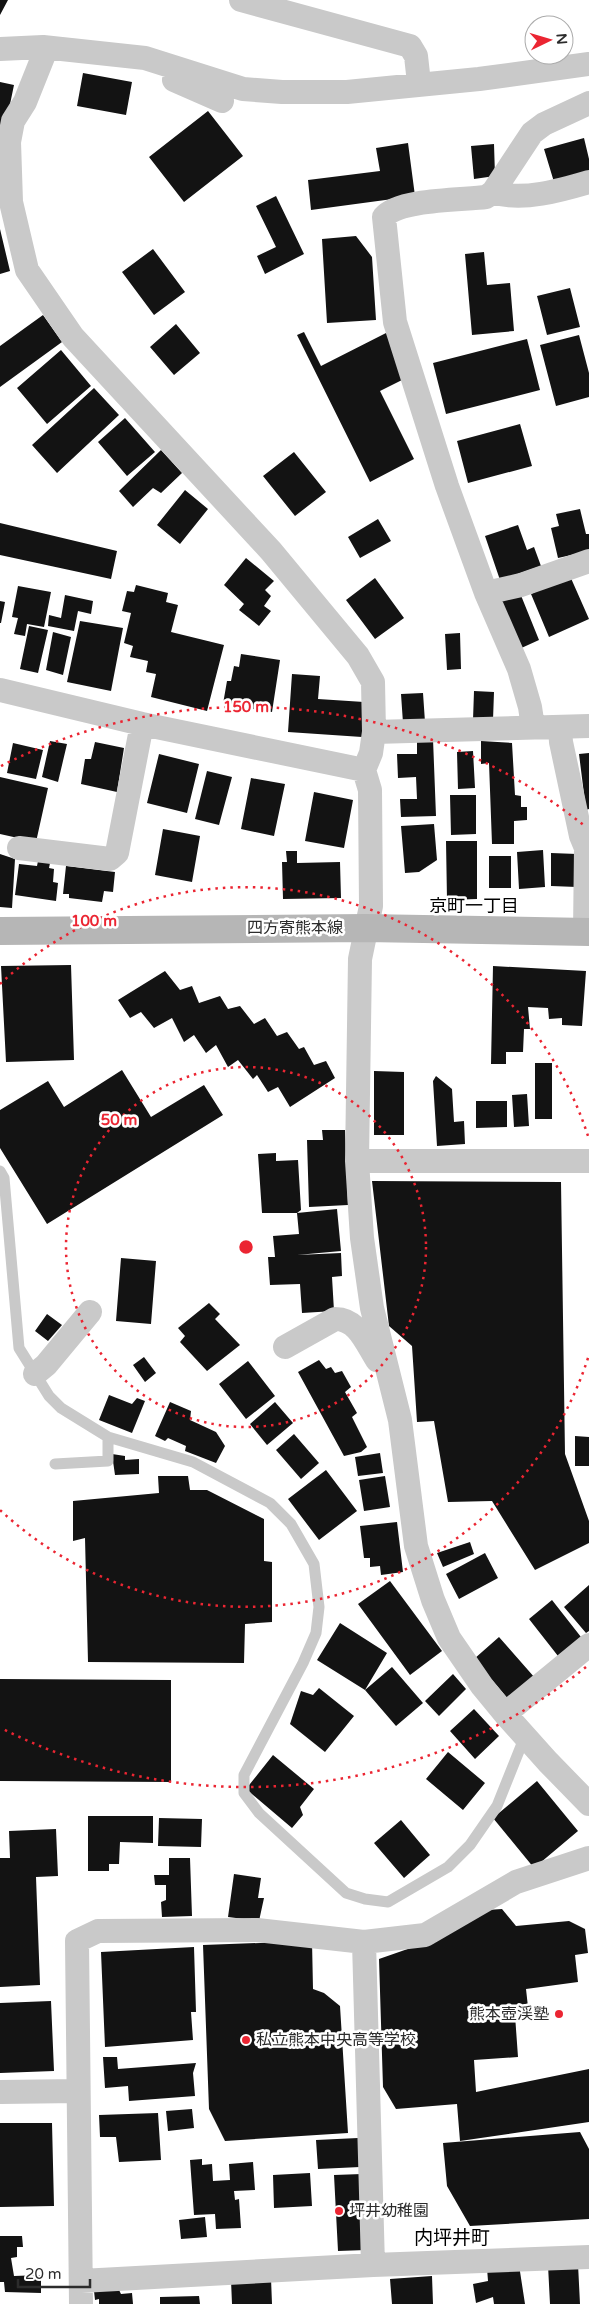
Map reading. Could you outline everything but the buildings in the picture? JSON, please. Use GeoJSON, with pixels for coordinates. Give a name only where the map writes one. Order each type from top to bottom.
{"type":"FeatureCollection","features":[{"type":"Feature","properties":{"kind":"main road","name":"四方寄熊本線"},"geometry":{"type":"LineString","coordinates":[[0,931],[366,928],[587,932]]}},
{"type":"Feature","properties":{"kind":"street"},"geometry":{"type":"LineString","coordinates":[[241,0],[410,46],[416,56],[419,83]]}},
{"type":"Feature","properties":{"kind":"street"},"geometry":{"type":"LineString","coordinates":[[0,49],[43,47],[131,57],[161,62],[244,89],[282,92],[347,92],[419,83],[479,79],[589,64]]}},
{"type":"Feature","properties":{"kind":"street"},"geometry":{"type":"LineString","coordinates":[[43,47],[43,57],[25,102],[13,122],[9,142],[11,202],[27,270],[73,336],[271,551],[358,656],[373,682],[374,732],[371,754],[364,770],[370,790],[371,906],[360,959],[357,1161],[362,1238],[372,1308],[400,1420],[416,1546],[433,1600],[449,1638],[482,1686],[525,1736],[589,1804]]}},
{"type":"Feature","properties":{"kind":"street"},"geometry":{"type":"LineString","coordinates":[[131,57],[139,65],[222,102]]}},
{"type":"Feature","properties":{"kind":"street"},"geometry":{"type":"LineString","coordinates":[[533,727],[530,707],[519,669],[486,593],[428,430],[395,322],[384,217],[389,210],[410,205],[486,197],[493,192],[532,132],[544,124],[589,103]]}},
{"type":"Feature","properties":{"kind":"street"},"geometry":{"type":"LineString","coordinates":[[493,192],[503,196],[552,193],[589,182]]}},
{"type":"Feature","properties":{"kind":"street"},"geometry":{"type":"LineString","coordinates":[[486,593],[521,585],[589,560]]}},
{"type":"Feature","properties":{"kind":"street"},"geometry":{"type":"LineString","coordinates":[[0,690],[142,724],[364,770]]}},
{"type":"Feature","properties":{"kind":"street"},"geometry":{"type":"LineString","coordinates":[[19,848],[110,859],[117,853],[142,724]]}},
{"type":"Feature","properties":{"kind":"street"},"geometry":{"type":"LineString","coordinates":[[374,732],[589,726]]}},
{"type":"Feature","properties":{"kind":"street"},"geometry":{"type":"LineString","coordinates":[[560,728],[561,742],[581,836],[586,848],[587,932]]}},
{"type":"Feature","properties":{"kind":"street"},"geometry":{"type":"LineString","coordinates":[[357,1161],[589,1161]]}},
{"type":"Feature","properties":{"kind":"street"},"geometry":{"type":"LineString","coordinates":[[35,1374],[46,1365],[90,1312]]}},
{"type":"Feature","properties":{"kind":"street"},"geometry":{"type":"LineString","coordinates":[[285,1347],[335,1318],[343,1318],[355,1325],[377,1360],[386,1358]]}},
{"type":"Feature","properties":{"kind":"street"},"geometry":{"type":"LineString","coordinates":[[506,1714],[589,1645]]}},
{"type":"Feature","properties":{"kind":"street"},"geometry":{"type":"LineString","coordinates":[[589,1858],[516,1882],[425,1934],[364,1942],[257,1930],[98,1931],[77,1941],[81,2292],[372,2265],[589,2256]]}},
{"type":"Feature","properties":{"kind":"street"},"geometry":{"type":"LineString","coordinates":[[364,1942],[372,2265]]}},
{"type":"Feature","properties":{"kind":"street"},"geometry":{"type":"LineString","coordinates":[[0,2092],[78,2091]]}},
{"type":"Feature","properties":{"kind":"lane"},"geometry":{"type":"LineString","coordinates":[[0,1171],[4,1178],[19,1348],[49,1396],[61,1408],[108,1437],[193,1462],[270,1503],[291,1524],[314,1564],[319,1607],[316,1633],[304,1663],[244,1775],[244,1793],[259,1813],[346,1893],[365,1899],[388,1902],[448,1867],[470,1845],[497,1806],[525,1736]]}},
{"type":"Feature","properties":{"kind":"lane"},"geometry":{"type":"LineString","coordinates":[[55,1464],[108,1461],[108,1437]]}},
{"type":"Feature","properties":{"kind":"place","name":"熊本壺渓塾"},"geometry":{"type":"Point","coordinates":[559,2014]}},
{"type":"Feature","properties":{"kind":"place","name":"私立熊本中央高等学校"},"geometry":{"type":"Point","coordinates":[246,2040]}},
{"type":"Feature","properties":{"kind":"place","name":"坪井幼稚園"},"geometry":{"type":"Point","coordinates":[339,2211]}},
{"type":"Feature","properties":{"kind":"district","name":"京町一丁目"},"geometry":{"type":"Point","coordinates":[474,906]}},
{"type":"Feature","properties":{"kind":"district","name":"内坪井町"},"geometry":{"type":"Point","coordinates":[452,2238]}}]}
